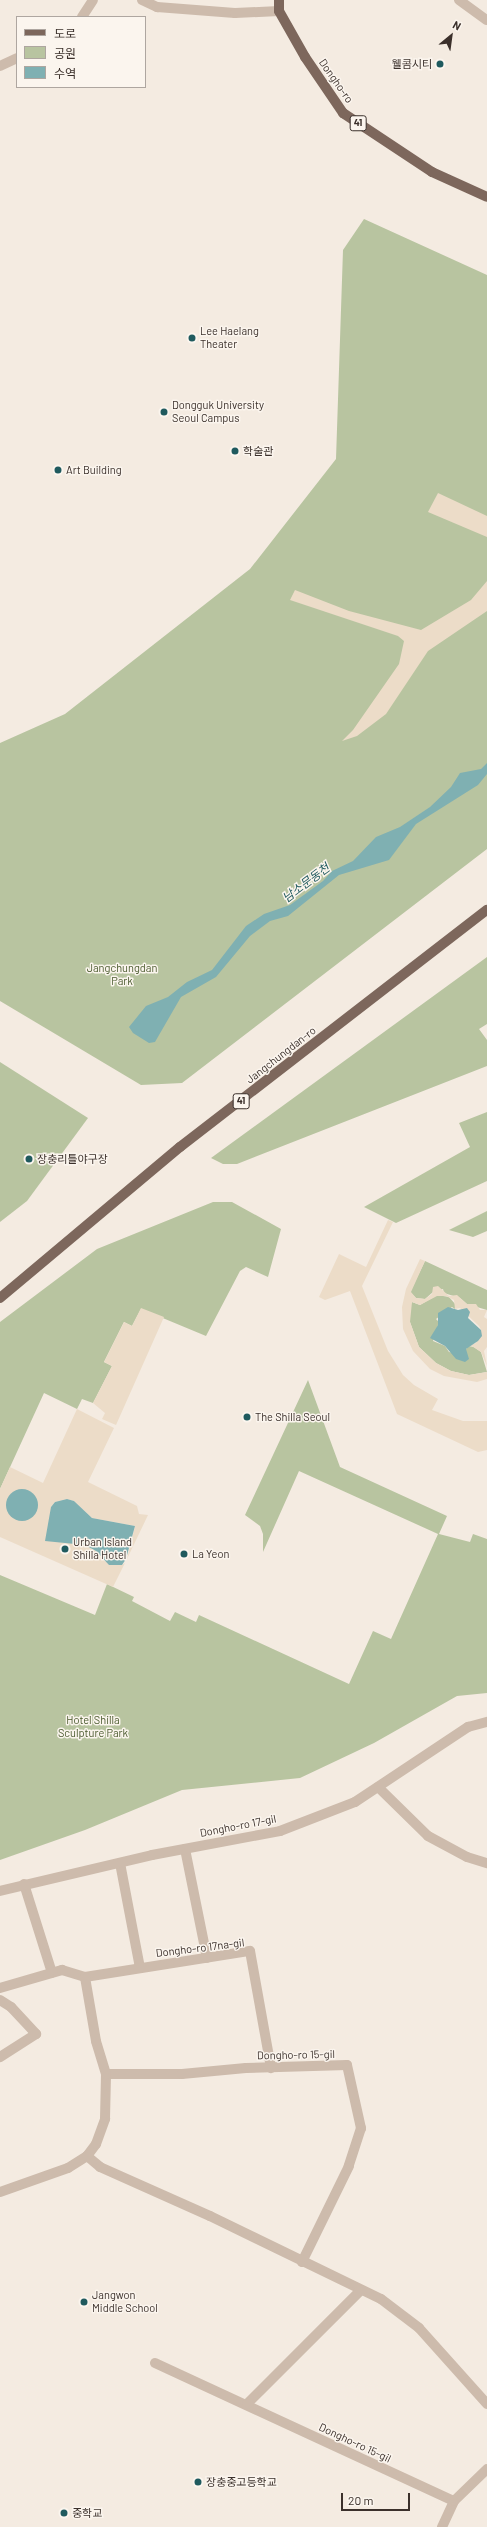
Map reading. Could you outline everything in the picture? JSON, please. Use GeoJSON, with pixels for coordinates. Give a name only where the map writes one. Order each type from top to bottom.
{"type":"FeatureCollection","features":[{"type":"Feature","properties":{"kind":"main road"},"geometry":{"type":"LineString","coordinates":[[279,0],[279,12]]}},
{"type":"Feature","properties":{"kind":"main road","name":"Dongho-ro"},"geometry":{"type":"LineString","coordinates":[[279,12],[305,57],[343,113],[432,172],[487,197]]}},
{"type":"Feature","properties":{"kind":"main road","name":"Jangchungdan-ro"},"geometry":{"type":"LineString","coordinates":[[0,1298],[180,1147],[487,910]]}},
{"type":"Feature","properties":{"kind":"street"},"geometry":{"type":"LineString","coordinates":[[83,16],[93,0]]}},
{"type":"Feature","properties":{"kind":"street"},"geometry":{"type":"LineString","coordinates":[[142,0],[157,7],[235,13],[279,12]]}},
{"type":"Feature","properties":{"kind":"street"},"geometry":{"type":"LineString","coordinates":[[459,0],[487,20]]}},
{"type":"Feature","properties":{"kind":"street"},"geometry":{"type":"LineString","coordinates":[[0,66],[16,58]]}},
{"type":"Feature","properties":{"kind":"street","name":"Dongho-ro 17-gil"},"geometry":{"type":"LineString","coordinates":[[0,1891],[24,1884],[185,1849],[280,1831],[355,1802],[468,1727],[487,1722]]}},
{"type":"Feature","properties":{"kind":"street"},"geometry":{"type":"LineString","coordinates":[[378,1787],[428,1836],[467,1857],[487,1863]]}},
{"type":"Feature","properties":{"kind":"street"},"geometry":{"type":"LineString","coordinates":[[185,1849],[207,1958]]}},
{"type":"Feature","properties":{"kind":"street"},"geometry":{"type":"LineString","coordinates":[[120,1863],[140,1968]]}},
{"type":"Feature","properties":{"kind":"street"},"geometry":{"type":"LineString","coordinates":[[24,1884],[52,1973]]}},
{"type":"Feature","properties":{"kind":"street","name":"Dongho-ro 17na-gil"},"geometry":{"type":"LineString","coordinates":[[0,1988],[62,1970],[85,1977],[250,1951],[271,2068]]}},
{"type":"Feature","properties":{"kind":"street"},"geometry":{"type":"LineString","coordinates":[[0,2192],[68,2168],[87,2156],[96,2144],[105,2119],[106,2074],[96,2041],[85,1977]]}},
{"type":"Feature","properties":{"kind":"street"},"geometry":{"type":"LineString","coordinates":[[0,2000],[11,2007],[36,2034],[0,2057]]}},
{"type":"Feature","properties":{"kind":"street","name":"Dongho-ro 15-gil"},"geometry":{"type":"LineString","coordinates":[[106,2074],[182,2074],[246,2068],[347,2065],[361,2128],[349,2166],[302,2262]]}},
{"type":"Feature","properties":{"kind":"street"},"geometry":{"type":"LineString","coordinates":[[87,2156],[100,2167],[210,2216],[302,2262],[381,2299],[419,2328],[487,2404]]}},
{"type":"Feature","properties":{"kind":"street"},"geometry":{"type":"LineString","coordinates":[[247,2404],[361,2290]]}},
{"type":"Feature","properties":{"kind":"street","name":"Dongho-ro 15-gil"},"geometry":{"type":"LineString","coordinates":[[155,2363],[247,2404],[454,2501]]}},
{"type":"Feature","properties":{"kind":"street"},"geometry":{"type":"LineString","coordinates":[[442,2527],[454,2501],[487,2469]]}},
{"type":"Feature","properties":{"kind":"green space","name":"Jangchungdan Park"},"geometry":{"type":"Polygon","coordinates":[[[364,219],[487,275],[487,849],[182,1083],[141,1085],[0,1001],[0,743],[65,714],[250,569],[336,459],[343,250],[364,219]]]}},
{"type":"Feature","properties":{"kind":"green space"},"geometry":{"type":"Polygon","coordinates":[[[487,957],[487,1024],[479,1029],[487,1040],[487,1066],[237,1164],[223,1164],[211,1158],[487,957]]]}},
{"type":"Feature","properties":{"kind":"green space","name":"장충리틀야구장"},"geometry":{"type":"Polygon","coordinates":[[[0,1062],[88,1118],[27,1201],[0,1222],[0,1062]]]}},
{"type":"Feature","properties":{"kind":"green space"},"geometry":{"type":"Polygon","coordinates":[[[487,1112],[487,1181],[396,1223],[364,1207],[470,1147],[459,1123],[487,1112]]]}},
{"type":"Feature","properties":{"kind":"green space"},"geometry":{"type":"Polygon","coordinates":[[[213,1202],[232,1202],[281,1229],[268,1277],[246,1267],[240,1271],[206,1336],[141,1309],[132,1326],[124,1322],[104,1362],[112,1366],[93,1403],[82,1399],[77,1409],[44,1393],[0,1489],[0,1322],[97,1249],[213,1202]]]}},
{"type":"Feature","properties":{"kind":"green space"},"geometry":{"type":"Polygon","coordinates":[[[487,1211],[487,1231],[473,1237],[449,1230],[487,1211]]]}},
{"type":"Feature","properties":{"kind":"green space"},"geometry":{"type":"Polygon","coordinates":[[[425,1261],[487,1290],[487,1310],[467,1304],[460,1298],[444,1293],[443,1289],[433,1292],[425,1299],[416,1298],[410,1292],[425,1261]]]}},
{"type":"Feature","properties":{"kind":"green space"},"geometry":{"type":"Polygon","coordinates":[[[437,1295],[449,1297],[456,1305],[455,1309],[452,1307],[436,1319],[439,1322],[433,1341],[445,1346],[449,1352],[466,1355],[465,1351],[468,1346],[474,1347],[481,1352],[487,1372],[469,1375],[451,1371],[436,1363],[419,1347],[410,1322],[410,1306],[412,1302],[420,1305],[437,1295]]]}},
{"type":"Feature","properties":{"kind":"green space","name":"Hotel Shilla Sculpture Park"},"geometry":{"type":"Polygon","coordinates":[[[308,1380],[340,1467],[447,1516],[439,1534],[470,1542],[473,1534],[487,1539],[487,1693],[457,1696],[374,1743],[300,1778],[182,1790],[85,1830],[0,1860],[0,1575],[95,1615],[107,1584],[134,1597],[132,1601],[170,1621],[175,1612],[196,1622],[199,1615],[349,1684],[373,1631],[391,1639],[438,1534],[299,1471],[263,1552],[263,1534],[260,1526],[245,1515],[308,1380]]]}},
{"type":"Feature","properties":{"kind":"shaded area"},"geometry":{"type":"Polygon","coordinates":[[[438,493],[487,516],[487,537],[428,512],[438,493]]]}},
{"type":"Feature","properties":{"kind":"shaded area"},"geometry":{"type":"Polygon","coordinates":[[[487,581],[487,611],[428,651],[386,714],[357,736],[342,741],[353,730],[399,664],[404,641],[398,636],[290,600],[295,590],[349,611],[421,630],[471,600],[487,581]]]}},
{"type":"Feature","properties":{"kind":"shaded area"},"geometry":{"type":"Polygon","coordinates":[[[388,1220],[393,1222],[362,1286],[388,1351],[403,1375],[414,1385],[438,1399],[432,1410],[463,1421],[487,1421],[487,1450],[478,1452],[397,1414],[350,1291],[325,1300],[319,1297],[339,1254],[366,1267],[388,1220]]]}},
{"type":"Feature","properties":{"kind":"shaded area"},"geometry":{"type":"Polygon","coordinates":[[[420,1259],[425,1261],[411,1292],[416,1298],[425,1299],[432,1294],[433,1287],[438,1286],[449,1296],[457,1295],[467,1304],[476,1304],[480,1310],[487,1310],[484,1317],[487,1319],[487,1347],[484,1351],[487,1366],[481,1352],[470,1345],[476,1343],[481,1330],[479,1326],[460,1308],[455,1309],[454,1300],[446,1296],[437,1296],[420,1305],[412,1302],[410,1322],[419,1347],[436,1363],[451,1371],[469,1375],[487,1372],[487,1379],[477,1382],[444,1376],[430,1369],[413,1351],[403,1329],[402,1307],[406,1289],[420,1259]]]}},
{"type":"Feature","properties":{"kind":"shaded area"},"geometry":{"type":"Polygon","coordinates":[[[141,1308],[164,1317],[116,1425],[102,1419],[105,1413],[93,1403],[112,1366],[104,1362],[124,1322],[132,1326],[141,1308]]]}},
{"type":"Feature","properties":{"kind":"shaded area"},"geometry":{"type":"Polygon","coordinates":[[[77,1409],[114,1428],[88,1482],[137,1506],[139,1514],[148,1515],[127,1559],[135,1526],[92,1518],[74,1501],[67,1499],[55,1502],[51,1507],[85,1545],[96,1551],[104,1561],[122,1565],[125,1563],[113,1587],[0,1537],[0,1489],[10,1467],[43,1483],[77,1409]]]}},
{"type":"Feature","properties":{"kind":"water"},"geometry":{"type":"Polygon","coordinates":[[[487,763],[487,774],[478,785],[416,824],[389,860],[339,875],[288,916],[270,921],[250,936],[216,977],[181,997],[155,1042],[149,1043],[133,1033],[129,1027],[146,1006],[168,997],[187,982],[212,970],[246,926],[264,914],[290,905],[323,881],[332,871],[353,861],[376,837],[400,827],[430,807],[451,787],[460,773],[481,769],[487,763]]]}},
{"type":"Feature","properties":{"kind":"water"},"geometry":{"type":"Polygon","coordinates":[[[448,1307],[458,1310],[467,1308],[470,1312],[468,1318],[481,1330],[482,1336],[478,1341],[466,1349],[469,1359],[465,1362],[456,1359],[445,1346],[430,1338],[438,1325],[438,1313],[448,1307]]]}},
{"type":"Feature","properties":{"kind":"water"},"geometry":{"type":"Polygon","coordinates":[[[22,1489],[33,1494],[38,1505],[33,1516],[22,1521],[11,1516],[6,1505],[11,1494],[22,1489]]]}},
{"type":"Feature","properties":{"kind":"water"},"geometry":{"type":"Polygon","coordinates":[[[67,1499],[74,1501],[92,1518],[135,1526],[126,1559],[122,1565],[109,1565],[96,1551],[85,1545],[45,1541],[51,1507],[55,1502],[67,1499]]]}},
{"type":"Feature","properties":{"kind":"place","name":"웰콤시티"},"geometry":{"type":"Point","coordinates":[440,64]}},
{"type":"Feature","properties":{"kind":"place","name":"Lee Haelang Theater"},"geometry":{"type":"Point","coordinates":[192,338]}},
{"type":"Feature","properties":{"kind":"place","name":"Dongguk University Seoul Campus"},"geometry":{"type":"Point","coordinates":[164,412]}},
{"type":"Feature","properties":{"kind":"place","name":"학술관"},"geometry":{"type":"Point","coordinates":[235,451]}},
{"type":"Feature","properties":{"kind":"place","name":"Art Building"},"geometry":{"type":"Point","coordinates":[58,470]}},
{"type":"Feature","properties":{"kind":"place","name":"장충리틀야구장"},"geometry":{"type":"Point","coordinates":[29,1159]}},
{"type":"Feature","properties":{"kind":"place","name":"The Shilla Seoul"},"geometry":{"type":"Point","coordinates":[247,1417]}},
{"type":"Feature","properties":{"kind":"place","name":"Urban Island Shilla Hotel"},"geometry":{"type":"Point","coordinates":[65,1549]}},
{"type":"Feature","properties":{"kind":"place","name":"La Yeon"},"geometry":{"type":"Point","coordinates":[184,1554]}},
{"type":"Feature","properties":{"kind":"place","name":"Jangwon Middle School"},"geometry":{"type":"Point","coordinates":[84,2302]}},
{"type":"Feature","properties":{"kind":"place","name":"장충중고등학교"},"geometry":{"type":"Point","coordinates":[198,2482]}},
{"type":"Feature","properties":{"kind":"place","name":"중학교"},"geometry":{"type":"Point","coordinates":[64,2513]}},
{"type":"Feature","properties":{"kind":"water label","name":"남소문동천"},"geometry":{"type":"Point","coordinates":[306,883]}}]}
